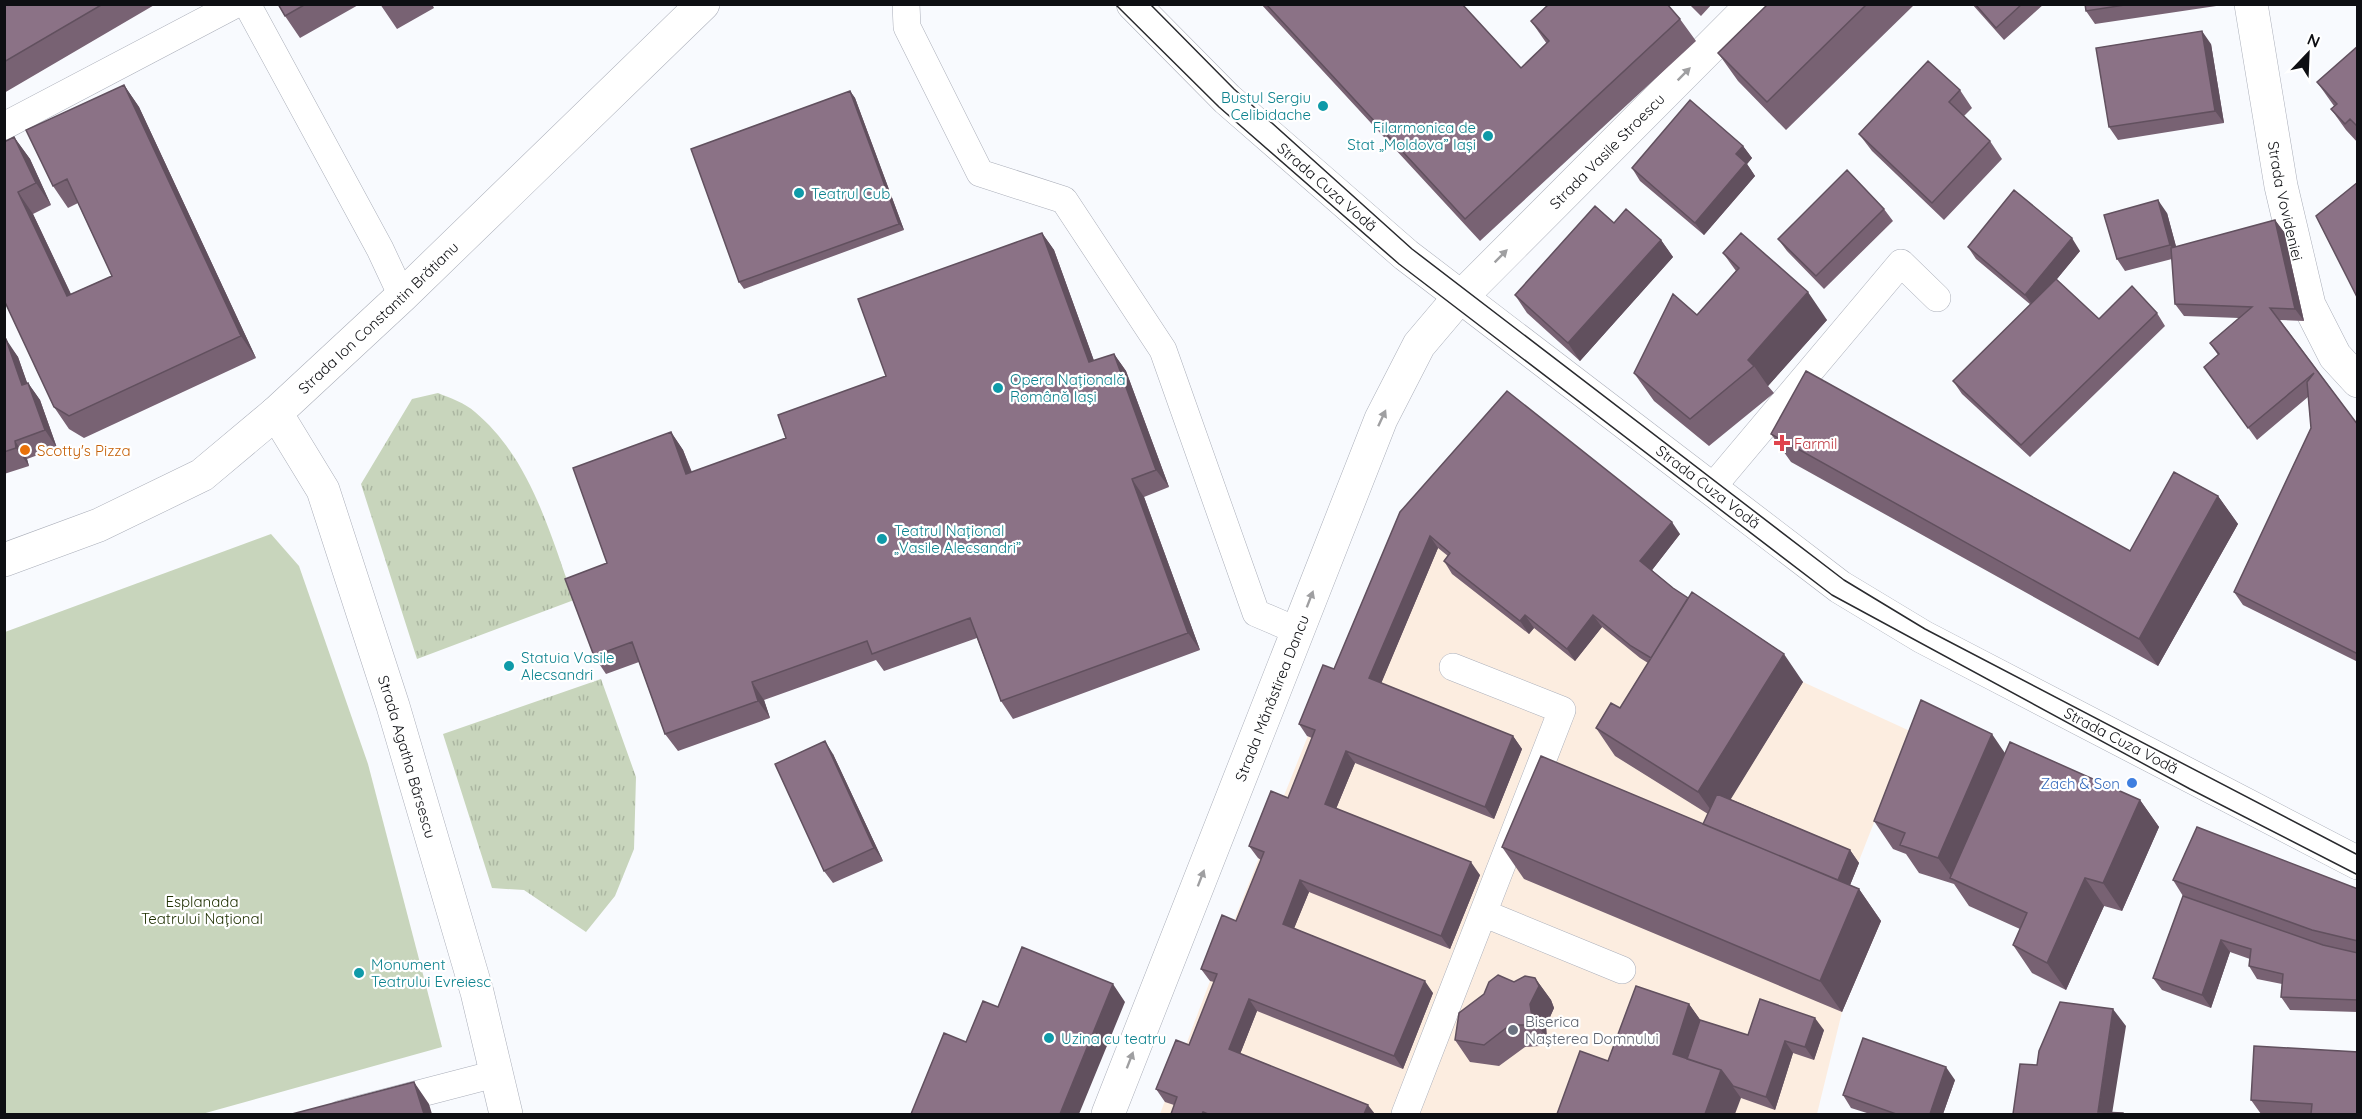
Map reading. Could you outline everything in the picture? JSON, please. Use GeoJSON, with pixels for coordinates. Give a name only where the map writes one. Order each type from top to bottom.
{"type":"FeatureCollection","features":[{"type":"Feature","properties":{"kind":"street","name":"Strada Ion Constantin Brătianu"},"geometry":{"type":"LineString","coordinates":[[4,560],[99,525],[202,475],[276,413],[402,296],[703,4]]}},
{"type":"Feature","properties":{"kind":"street","name":"Strada Cuza Vodă"},"geometry":{"type":"LineString","coordinates":[[1133,4],[1227,99],[1406,255],[1710,490],[1840,587],[1923,637],[2358,863]]}},
{"type":"Feature","properties":{"kind":"street","name":"Strada Vasile Stroescu"},"geometry":{"type":"LineString","coordinates":[[1461,298],[1753,4]]}},
{"type":"Feature","properties":{"kind":"street","name":"Strada Vovideniei"},"geometry":{"type":"LineString","coordinates":[[2251,4],[2282,186],[2309,305],[2335,356],[2358,381]]}},
{"type":"Feature","properties":{"kind":"street","name":"Strada Mănăstirea Dancu"},"geometry":{"type":"LineString","coordinates":[[1108,1114],[1381,418],[1419,345],[1461,298]]}},
{"type":"Feature","properties":{"kind":"street","name":"Strada Agatha Bârsescu"},"geometry":{"type":"LineString","coordinates":[[276,413],[323,490],[397,717],[477,992],[495,1074],[507,1114]]}},
{"type":"Feature","properties":{"kind":"lane"},"geometry":{"type":"LineString","coordinates":[[4,126],[236,4]]}},
{"type":"Feature","properties":{"kind":"lane"},"geometry":{"type":"LineString","coordinates":[[247,4],[380,249],[402,296]]}},
{"type":"Feature","properties":{"kind":"lane"},"geometry":{"type":"LineString","coordinates":[[906,4],[907,27],[980,173],[1064,200],[1163,350],[1256,613],[1298,631]]}},
{"type":"Feature","properties":{"kind":"lane"},"geometry":{"type":"LineString","coordinates":[[1710,490],[1901,263],[1936,298]]}},
{"type":"Feature","properties":{"kind":"lane"},"geometry":{"type":"LineString","coordinates":[[1410,1113],[1483,913],[1562,710],[1453,667]]}},
{"type":"Feature","properties":{"kind":"lane"},"geometry":{"type":"LineString","coordinates":[[1483,913],[1622,970]]}},
{"type":"Feature","properties":{"kind":"lane"},"geometry":{"type":"LineString","coordinates":[[341,1114],[495,1074]]}},
{"type":"Feature","properties":{"kind":"shaded area"},"geometry":{"type":"Polygon","coordinates":[[[1515,403],[1680,534],[1649,573],[1803,682],[1910,731],[1842,904],[1881,921],[1842,1012],[1817,1114],[1160,1114],[1210,981],[1331,678],[1515,403]]]}},
{"type":"Feature","properties":{"kind":"green space"},"geometry":{"type":"Polygon","coordinates":[[[438,393],[462,403],[475,412],[511,452],[525,475],[547,524],[574,600],[417,659],[361,484],[412,399],[438,393]]]}},
{"type":"Feature","properties":{"kind":"green space","name":"Esplanada Teatrului Național"},"geometry":{"type":"Polygon","coordinates":[[[271,534],[299,566],[368,764],[442,1047],[202,1114],[5,1114],[5,632],[271,534]]]}},
{"type":"Feature","properties":{"kind":"green space"},"geometry":{"type":"Polygon","coordinates":[[[601,679],[636,777],[634,849],[615,896],[586,932],[524,890],[492,888],[443,734],[601,679]]]}},
{"type":"Feature","properties":{"kind":"building"},"geometry":{"type":"Polygon","coordinates":[[[4,4],[103,4],[4,62],[4,4]]]}},
{"type":"Feature","properties":{"kind":"building"},"geometry":{"type":"Polygon","coordinates":[[[278,4],[306,4],[285,16],[278,4]]]}},
{"type":"Feature","properties":{"kind":"building","name":"Filarmonica de Stat „Moldova” Iași"},"geometry":{"type":"Polygon","coordinates":[[[1266,4],[1462,4],[1521,68],[1549,41],[1531,21],[1549,4],[1667,4],[1680,19],[1465,219],[1266,4]]]}},
{"type":"Feature","properties":{"kind":"building"},"geometry":{"type":"Polygon","coordinates":[[[1768,4],[1867,4],[1767,102],[1718,53],[1768,4]]]}},
{"type":"Feature","properties":{"kind":"building"},"geometry":{"type":"Polygon","coordinates":[[[1975,4],[2022,4],[1996,28],[1975,4]]]}},
{"type":"Feature","properties":{"kind":"building"},"geometry":{"type":"Polygon","coordinates":[[[2085,4],[2131,4],[2086,11],[2085,4]]]}},
{"type":"Feature","properties":{"kind":"building"},"geometry":{"type":"Polygon","coordinates":[[[2202,31],[2215,111],[2109,127],[2096,48],[2202,31]]]}},
{"type":"Feature","properties":{"kind":"building"},"geometry":{"type":"Polygon","coordinates":[[[2358,46],[2358,127],[2350,119],[2345,124],[2331,109],[2337,104],[2317,82],[2358,46]]]}},
{"type":"Feature","properties":{"kind":"building"},"geometry":{"type":"Polygon","coordinates":[[[1928,61],[1960,90],[1949,102],[1990,141],[1932,203],[1859,134],[1928,61]]]}},
{"type":"Feature","properties":{"kind":"building"},"geometry":{"type":"Polygon","coordinates":[[[124,85],[241,336],[69,416],[54,407],[4,300],[4,142],[14,137],[36,183],[18,192],[67,296],[112,276],[67,179],[53,186],[26,130],[124,85]]]}},
{"type":"Feature","properties":{"kind":"building","name":"Teatrul Cub"},"geometry":{"type":"Polygon","coordinates":[[[850,91],[899,224],[739,282],[691,149],[850,91]]]}},
{"type":"Feature","properties":{"kind":"building"},"geometry":{"type":"Polygon","coordinates":[[[1690,100],[1743,146],[1736,154],[1746,163],[1695,223],[1632,168],[1690,100]]]}},
{"type":"Feature","properties":{"kind":"building"},"geometry":{"type":"Polygon","coordinates":[[[1847,170],[1884,209],[1816,276],[1778,239],[1847,170]]]}},
{"type":"Feature","properties":{"kind":"building"},"geometry":{"type":"Polygon","coordinates":[[[2358,182],[2358,299],[2316,216],[2358,182]]]}},
{"type":"Feature","properties":{"kind":"building"},"geometry":{"type":"Polygon","coordinates":[[[2014,190],[2072,238],[2025,295],[1968,247],[2014,190]]]}},
{"type":"Feature","properties":{"kind":"building"},"geometry":{"type":"Polygon","coordinates":[[[2158,200],[2170,245],[2117,259],[2104,215],[2158,200]]]}},
{"type":"Feature","properties":{"kind":"building"},"geometry":{"type":"Polygon","coordinates":[[[1595,206],[1614,223],[1626,209],[1661,240],[1568,343],[1515,295],[1595,206]]]}},
{"type":"Feature","properties":{"kind":"building"},"geometry":{"type":"Polygon","coordinates":[[[2275,220],[2295,309],[2270,308],[2358,425],[2358,654],[2234,592],[2311,428],[2307,382],[2314,373],[2248,428],[2204,367],[2219,354],[2210,343],[2252,307],[2175,304],[2171,248],[2275,220]]]}},
{"type":"Feature","properties":{"kind":"building","name":"Teatrul Național „Vasile Alecsandri”"},"geometry":{"type":"Polygon","coordinates":[[[1042,233],[1089,362],[1114,354],[1156,470],[1132,479],[1188,633],[1001,701],[970,618],[872,654],[867,641],[752,682],[758,701],[665,734],[632,642],[594,656],[565,579],[607,563],[573,468],[671,432],[686,474],[786,438],[778,415],[886,376],[858,299],[1042,233]]]}},
{"type":"Feature","properties":{"kind":"building"},"geometry":{"type":"Polygon","coordinates":[[[1741,233],[1808,292],[1748,360],[1754,366],[1690,419],[1634,373],[1673,294],[1697,315],[1739,268],[1723,253],[1741,233]]]}},
{"type":"Feature","properties":{"kind":"building"},"geometry":{"type":"Polygon","coordinates":[[[2056,279],[2099,319],[2132,286],[2157,313],[2021,445],[1953,381],[2056,279]]]}},
{"type":"Feature","properties":{"kind":"building"},"geometry":{"type":"Polygon","coordinates":[[[4,339],[6,339],[22,385],[28,383],[45,430],[15,441],[16,448],[4,452],[4,339]]]}},
{"type":"Feature","properties":{"kind":"building"},"geometry":{"type":"Polygon","coordinates":[[[1806,371],[2130,551],[2174,472],[2218,496],[2139,639],[1771,434],[1806,371]]]}},
{"type":"Feature","properties":{"kind":"building"},"geometry":{"type":"Polygon","coordinates":[[[1507,391],[1672,522],[1640,561],[1688,598],[1651,658],[1631,646],[1593,615],[1567,649],[1525,615],[1520,621],[1444,561],[1450,553],[1430,536],[1369,678],[1513,736],[1485,807],[1346,751],[1325,804],[1471,862],[1441,936],[1300,880],[1283,924],[1425,981],[1394,1056],[1249,999],[1229,1049],[1368,1105],[1364,1114],[1208,1114],[1203,1112],[1202,1114],[1171,1114],[1177,1097],[1156,1089],[1176,1040],[1189,1045],[1217,974],[1201,969],[1222,915],[1236,921],[1264,852],[1249,846],[1271,791],[1288,798],[1315,730],[1299,724],[1323,665],[1334,669],[1400,512],[1507,391]]]}},
{"type":"Feature","properties":{"kind":"building"},"geometry":{"type":"Polygon","coordinates":[[[1692,592],[1784,654],[1698,792],[1596,728],[1611,703],[1620,708],[1692,592]]]}},
{"type":"Feature","properties":{"kind":"building"},"geometry":{"type":"Polygon","coordinates":[[[1921,700],[1992,734],[1938,858],[1900,845],[1905,833],[1874,821],[1921,700]]]}},
{"type":"Feature","properties":{"kind":"building"},"geometry":{"type":"Polygon","coordinates":[[[825,741],[874,848],[824,871],[775,764],[825,741]]]}},
{"type":"Feature","properties":{"kind":"building"},"geometry":{"type":"Polygon","coordinates":[[[2010,742],[2140,800],[2103,883],[2085,878],[2047,963],[2013,945],[2027,913],[1950,878],[2010,742]]]}},
{"type":"Feature","properties":{"kind":"building"},"geometry":{"type":"Polygon","coordinates":[[[1541,756],[1859,889],[1820,981],[1502,847],[1541,756]]]}},
{"type":"Feature","properties":{"kind":"building"},"geometry":{"type":"Polygon","coordinates":[[[1717,794],[1850,850],[1838,880],[1703,824],[1717,794]]]}},
{"type":"Feature","properties":{"kind":"building"},"geometry":{"type":"Polygon","coordinates":[[[2197,827],[2358,889],[2358,941],[2312,930],[2173,880],[2197,827]]]}},
{"type":"Feature","properties":{"kind":"building"},"geometry":{"type":"Polygon","coordinates":[[[2183,896],[2323,945],[2358,953],[2358,1000],[2281,997],[2283,974],[2249,966],[2251,949],[2221,940],[2202,995],[2153,978],[2183,896]]]}},
{"type":"Feature","properties":{"kind":"building","name":"Uzina cu teatru"},"geometry":{"type":"Polygon","coordinates":[[[1022,947],[1113,984],[1060,1114],[911,1114],[944,1033],[966,1042],[983,1001],[998,1007],[1022,947]]]}},
{"type":"Feature","properties":{"kind":"building"},"geometry":{"type":"Polygon","coordinates":[[[1498,975],[1514,982],[1525,976],[1535,978],[1539,986],[1530,1004],[1532,1017],[1525,1025],[1510,1025],[1484,1045],[1455,1040],[1459,1013],[1484,994],[1489,982],[1498,975]]]}},
{"type":"Feature","properties":{"kind":"building"},"geometry":{"type":"Polygon","coordinates":[[[1636,986],[1689,1004],[1673,1054],[1721,1070],[1705,1114],[1557,1114],[1580,1051],[1608,1061],[1636,986]]]}},
{"type":"Feature","properties":{"kind":"building"},"geometry":{"type":"Polygon","coordinates":[[[1760,999],[1815,1018],[1805,1047],[1785,1041],[1766,1097],[1733,1086],[1721,1070],[1687,1059],[1700,1020],[1748,1035],[1760,999]]]}},
{"type":"Feature","properties":{"kind":"building"},"geometry":{"type":"Polygon","coordinates":[[[2060,1002],[2113,1009],[2098,1112],[2123,1114],[2013,1114],[2020,1064],[2037,1065],[2039,1051],[2060,1002]]]}},
{"type":"Feature","properties":{"kind":"building"},"geometry":{"type":"Polygon","coordinates":[[[1863,1038],[1946,1067],[1930,1114],[1896,1114],[1843,1095],[1863,1038]]]}},
{"type":"Feature","properties":{"kind":"building"},"geometry":{"type":"Polygon","coordinates":[[[2254,1046],[2358,1052],[2358,1114],[2311,1114],[2312,1104],[2251,1100],[2254,1046]]]}},
{"type":"Feature","properties":{"kind":"building"},"geometry":{"type":"Polygon","coordinates":[[[414,1082],[424,1114],[292,1114],[414,1082]]]}},
{"type":"Feature","properties":{"kind":"tram line"},"geometry":{"type":"LineString","coordinates":[[1115,4],[1219,107],[1399,264],[1832,595],[2190,789],[2358,875]]}},
{"type":"Feature","properties":{"kind":"tram line"},"geometry":{"type":"LineString","coordinates":[[1150,4],[1234,89],[1412,249],[1844,580],[1925,629],[2358,855]]}},
{"type":"Feature","properties":{"kind":"place","name":"Bustul Sergiu Celibidache"},"geometry":{"type":"Point","coordinates":[1323,106]}},
{"type":"Feature","properties":{"kind":"place","name":"Filarmonica de Stat „Moldova” Iași"},"geometry":{"type":"Point","coordinates":[1488,136]}},
{"type":"Feature","properties":{"kind":"place","name":"Teatrul Cub"},"geometry":{"type":"Point","coordinates":[799,193]}},
{"type":"Feature","properties":{"kind":"place","name":"Opera Națională Română Iași"},"geometry":{"type":"Point","coordinates":[998,388]}},
{"type":"Feature","properties":{"kind":"place","name":"Farmil"},"geometry":{"type":"Point","coordinates":[1782,443]}},
{"type":"Feature","properties":{"kind":"place","name":"Scotty's Pizza"},"geometry":{"type":"Point","coordinates":[25,450]}},
{"type":"Feature","properties":{"kind":"place","name":"Teatrul Național „Vasile Alecsandri”"},"geometry":{"type":"Point","coordinates":[882,539]}},
{"type":"Feature","properties":{"kind":"place","name":"Statuia Vasile Alecsandri"},"geometry":{"type":"Point","coordinates":[509,666]}},
{"type":"Feature","properties":{"kind":"place","name":"Zach & Son"},"geometry":{"type":"Point","coordinates":[2132,783]}},
{"type":"Feature","properties":{"kind":"place","name":"Monument Teatrului Evreiesc"},"geometry":{"type":"Point","coordinates":[359,973]}},
{"type":"Feature","properties":{"kind":"place","name":"Biserica Nașterea Domnului"},"geometry":{"type":"Point","coordinates":[1513,1030]}},
{"type":"Feature","properties":{"kind":"place","name":"Uzina cu teatru"},"geometry":{"type":"Point","coordinates":[1049,1038]}}]}
